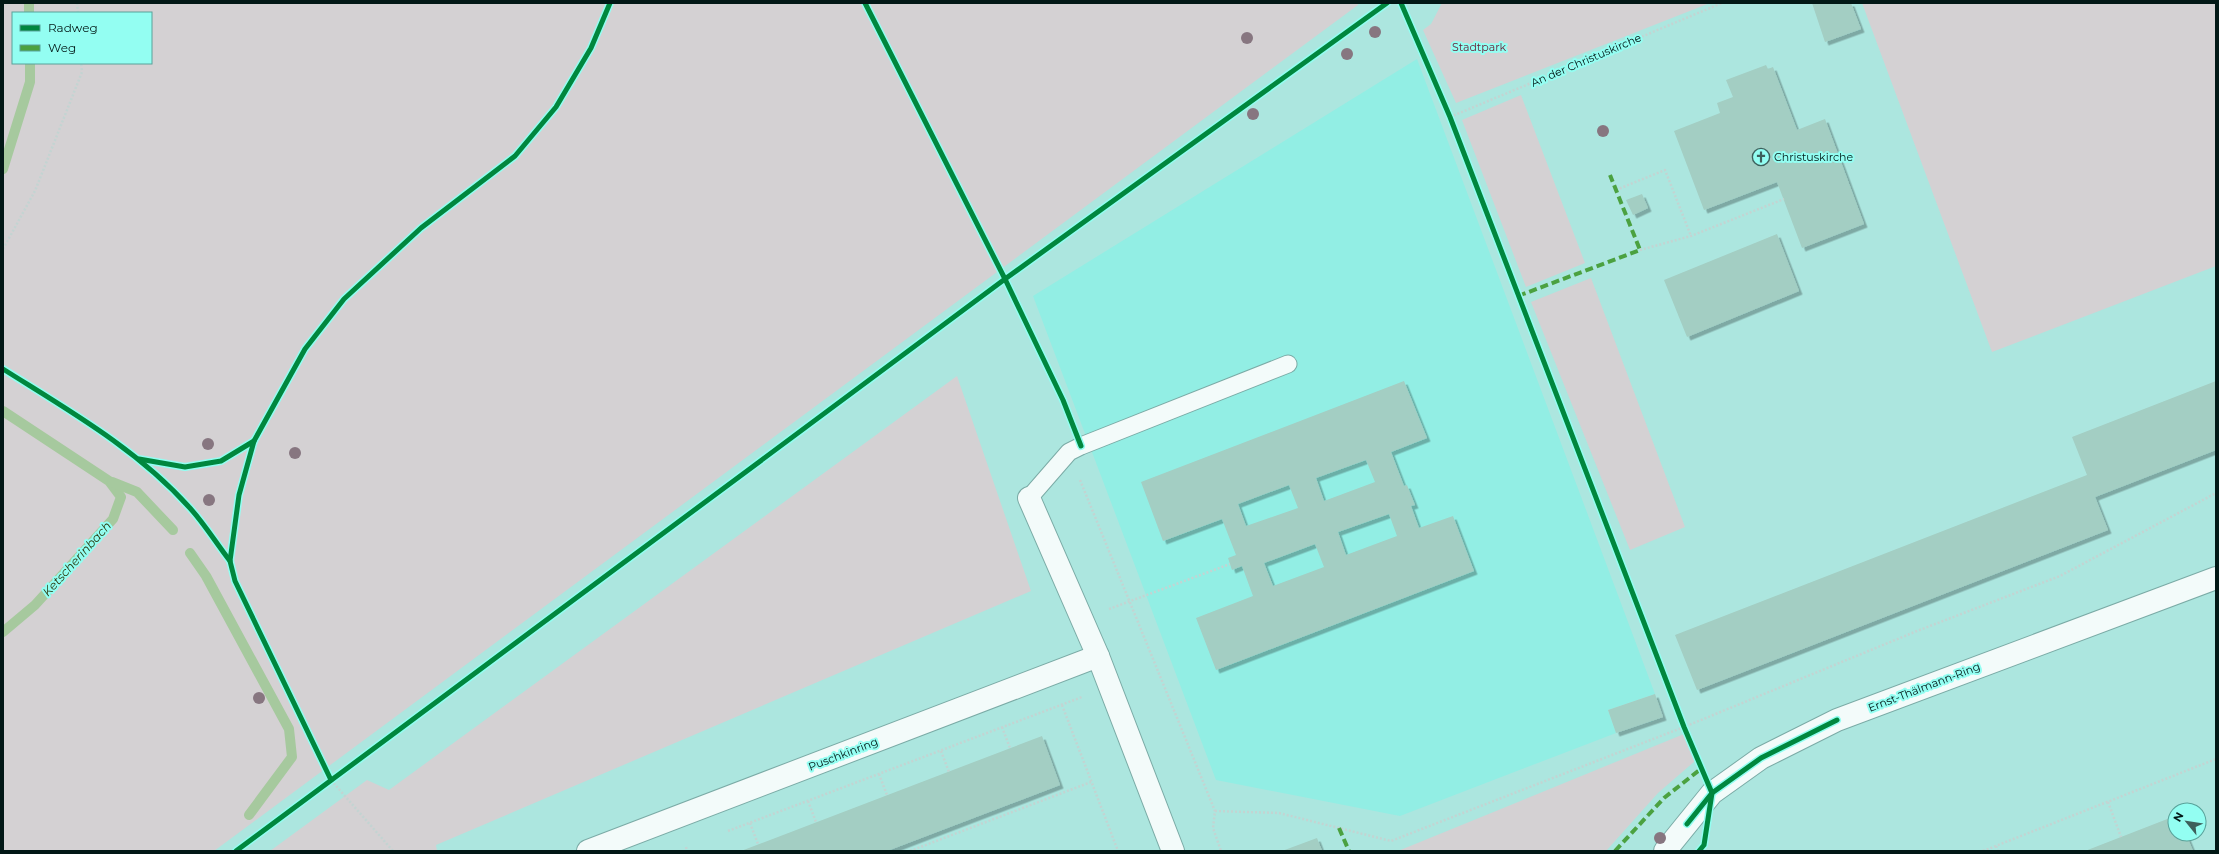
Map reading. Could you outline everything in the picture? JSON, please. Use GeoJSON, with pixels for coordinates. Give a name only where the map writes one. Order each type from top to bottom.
{"type":"FeatureCollection","features":[{"type":"Feature","properties":{"kind":"street"},"geometry":{"type":"LineString","coordinates":[[1029,498],[1098,656],[1173,851]]}},
{"type":"Feature","properties":{"kind":"street","name":"Ernst-Thälmann-Ring"},"geometry":{"type":"LineString","coordinates":[[1665,851],[1712,793],[1761,758],[1837,720],[2216,579]]}},
{"type":"Feature","properties":{"kind":"street","name":"Puschkinring"},"geometry":{"type":"LineString","coordinates":[[588,851],[1098,656]]}},
{"type":"Feature","properties":{"kind":"lane"},"geometry":{"type":"LineString","coordinates":[[1029,498],[1069,452],[1288,364]]}},
{"type":"Feature","properties":{"kind":"path"},"geometry":{"type":"LineString","coordinates":[[865,3],[1005,279]]}},
{"type":"Feature","properties":{"kind":"path"},"geometry":{"type":"LineString","coordinates":[[3,248],[35,191],[82,72],[82,64]]}},
{"type":"Feature","properties":{"kind":"path"},"geometry":{"type":"LineString","coordinates":[[1616,190],[1665,170],[1691,236]]}},
{"type":"Feature","properties":{"kind":"path"},"geometry":{"type":"LineString","coordinates":[[1640,250],[1691,236],[1784,200]]}},
{"type":"Feature","properties":{"kind":"path"},"geometry":{"type":"LineString","coordinates":[[1069,452],[1215,811],[1213,828],[1222,851]]}},
{"type":"Feature","properties":{"kind":"path"},"geometry":{"type":"LineString","coordinates":[[1215,811],[1279,813],[1391,841],[1684,727],[1917,631],[2060,576],[2216,493]]}},
{"type":"Feature","properties":{"kind":"path"},"geometry":{"type":"LineString","coordinates":[[1081,620],[1230,564]]}},
{"type":"Feature","properties":{"kind":"path"},"geometry":{"type":"LineString","coordinates":[[1049,675],[1062,704],[1118,851]]}},
{"type":"Feature","properties":{"kind":"path"},"geometry":{"type":"LineString","coordinates":[[722,833],[1109,686]]}},
{"type":"Feature","properties":{"kind":"path"},"geometry":{"type":"LineString","coordinates":[[1002,727],[1010,748]]}},
{"type":"Feature","properties":{"kind":"path"},"geometry":{"type":"LineString","coordinates":[[940,751],[949,772]]}},
{"type":"Feature","properties":{"kind":"path"},"geometry":{"type":"LineString","coordinates":[[1983,851],[2216,759]]}},
{"type":"Feature","properties":{"kind":"path"},"geometry":{"type":"LineString","coordinates":[[327,773],[331,780],[393,851]]}},
{"type":"Feature","properties":{"kind":"path"},"geometry":{"type":"LineString","coordinates":[[879,774],[887,796]]}},
{"type":"Feature","properties":{"kind":"path"},"geometry":{"type":"LineString","coordinates":[[910,851],[1092,782]]}},
{"type":"Feature","properties":{"kind":"path"},"geometry":{"type":"LineString","coordinates":[[808,801],[816,822]]}},
{"type":"Feature","properties":{"kind":"path"},"geometry":{"type":"LineString","coordinates":[[2108,802],[2121,837]]}},
{"type":"Feature","properties":{"kind":"path"},"geometry":{"type":"LineString","coordinates":[[750,823],[758,844]]}},
{"type":"Feature","properties":{"kind":"path"},"geometry":{"type":"LineString","coordinates":[[680,849],[693,844]]}},
{"type":"Feature","properties":{"kind":"path"},"geometry":{"type":"LineString","coordinates":[[1996,846],[1998,851]]}},
{"type":"Feature","properties":{"kind":"path"},"geometry":{"type":"LineString","coordinates":[[686,847],[687,851]]}},
{"type":"Feature","properties":{"kind":"shaded area"},"geometry":{"type":"Polygon","coordinates":[[[1417,59],[1655,694],[1608,710],[1616,733],[1400,816],[1216,780],[1033,296],[1417,59]]]}},
{"type":"Feature","properties":{"kind":"green space"},"geometry":{"type":"Polygon","coordinates":[[[3,3],[1358,3],[1358,5],[214,851],[3,851],[3,3]]]}},
{"type":"Feature","properties":{"kind":"green space","name":"Stadtpark"},"geometry":{"type":"Polygon","coordinates":[[[1442,3],[1710,3],[1456,103],[1423,30],[1431,24],[1442,3]]]}},
{"type":"Feature","properties":{"kind":"green space"},"geometry":{"type":"Polygon","coordinates":[[[1862,3],[2216,3],[2216,266],[1992,352],[1862,3]]]}},
{"type":"Feature","properties":{"kind":"green space"},"geometry":{"type":"Polygon","coordinates":[[[1521,95],[1585,263],[1526,287],[1462,120],[1521,95]]]}},
{"type":"Feature","properties":{"kind":"green space"},"geometry":{"type":"Polygon","coordinates":[[[1591,278],[1685,527],[1630,550],[1531,302],[1591,278]]]}},
{"type":"Feature","properties":{"kind":"green space"},"geometry":{"type":"Polygon","coordinates":[[[957,376],[1031,591],[436,845],[437,851],[270,851],[367,780],[389,790],[957,376]]]}},
{"type":"Feature","properties":{"kind":"green space"},"geometry":{"type":"Polygon","coordinates":[[[1684,734],[1695,761],[1658,793],[1606,851],[1398,851],[1684,734]]]}},
{"type":"Feature","properties":{"kind":"building"},"geometry":{"type":"Polygon","coordinates":[[[1812,3],[1851,3],[1861,29],[1825,42],[1812,3]]]}},
{"type":"Feature","properties":{"kind":"building","name":"Christuskirche"},"geometry":{"type":"Polygon","coordinates":[[[1766,65],[1768,69],[1773,67],[1797,130],[1825,119],[1864,224],[1802,248],[1777,182],[1704,210],[1674,131],[1720,113],[1717,103],[1733,97],[1726,80],[1766,65]]]}},
{"type":"Feature","properties":{"kind":"building"},"geometry":{"type":"Polygon","coordinates":[[[1642,194],[1648,208],[1633,215],[1626,200],[1642,194]]]}},
{"type":"Feature","properties":{"kind":"building"},"geometry":{"type":"Polygon","coordinates":[[[1777,234],[1799,291],[1687,337],[1664,280],[1777,234]]]}},
{"type":"Feature","properties":{"kind":"building"},"geometry":{"type":"Polygon","coordinates":[[[1404,381],[1427,438],[1391,452],[1404,486],[1407,485],[1415,505],[1411,506],[1419,528],[1453,516],[1474,571],[1216,670],[1196,618],[1253,596],[1242,566],[1232,570],[1228,558],[1236,555],[1222,519],[1163,541],[1141,482],[1404,381]],[[1366,460],[1316,478],[1324,501],[1375,482],[1366,460]],[[1289,485],[1238,504],[1246,526],[1298,508],[1289,485]],[[1389,514],[1338,532],[1346,555],[1397,536],[1389,514]],[[1315,544],[1264,563],[1273,586],[1324,567],[1315,544]]]}},
{"type":"Feature","properties":{"kind":"building"},"geometry":{"type":"Polygon","coordinates":[[[2216,381],[2216,450],[2095,497],[2108,530],[1697,690],[1675,635],[2087,475],[2072,437],[2216,381]]]}},
{"type":"Feature","properties":{"kind":"building"},"geometry":{"type":"Polygon","coordinates":[[[1655,694],[1663,717],[1616,733],[1608,710],[1655,694]]]}},
{"type":"Feature","properties":{"kind":"building"},"geometry":{"type":"Polygon","coordinates":[[[1042,736],[1060,785],[887,851],[741,851],[1042,736]]]}},
{"type":"Feature","properties":{"kind":"building"},"geometry":{"type":"Polygon","coordinates":[[[2167,819],[2167,842],[2189,842],[2193,851],[2085,851],[2167,819]]]}},
{"type":"Feature","properties":{"kind":"building"},"geometry":{"type":"Polygon","coordinates":[[[1317,838],[1322,851],[1282,851],[1317,838]]]}},
{"type":"Feature","properties":{"kind":"waterway","name":"Ketscherinbach"},"geometry":{"type":"LineString","coordinates":[[29,3],[29,12]]}},
{"type":"Feature","properties":{"kind":"waterway","name":"Ketscherinbach"},"geometry":{"type":"LineString","coordinates":[[3,169],[30,82],[30,64]]}},
{"type":"Feature","properties":{"kind":"waterway","name":"Ketscherinbach"},"geometry":{"type":"LineString","coordinates":[[3,411],[109,481],[121,497],[113,519],[35,605],[3,632]]}},
{"type":"Feature","properties":{"kind":"waterway"},"geometry":{"type":"LineString","coordinates":[[112,482],[137,492],[173,530]]}},
{"type":"Feature","properties":{"kind":"waterway"},"geometry":{"type":"LineString","coordinates":[[190,553],[206,576],[289,729],[292,757],[249,815]]}},
{"type":"Feature","properties":{"kind":"marked path"},"geometry":{"type":"LineString","coordinates":[[1518,296],[1640,250],[1610,175]]}},
{"type":"Feature","properties":{"kind":"marked path"},"geometry":{"type":"LineString","coordinates":[[1615,851],[1664,798],[1702,768]]}},
{"type":"Feature","properties":{"kind":"marked path"},"geometry":{"type":"LineString","coordinates":[[1339,828],[1349,851]]}},
{"type":"Feature","properties":{"kind":"cycle path"},"geometry":{"type":"LineString","coordinates":[[331,780],[235,581],[230,561],[239,495],[254,441],[305,349],[344,299],[421,228],[515,156],[556,107],[591,48],[610,3]]}},
{"type":"Feature","properties":{"kind":"cycle path"},"geometry":{"type":"LineString","coordinates":[[865,3],[1005,279],[1063,400],[1081,446]]}},
{"type":"Feature","properties":{"kind":"cycle path"},"geometry":{"type":"LineString","coordinates":[[236,851],[1005,279],[1387,3]]}},
{"type":"Feature","properties":{"kind":"cycle path"},"geometry":{"type":"LineString","coordinates":[[1401,3],[1450,117],[1684,727],[1712,793],[1704,845],[1699,851]]}},
{"type":"Feature","properties":{"kind":"cycle path"},"geometry":{"type":"LineString","coordinates":[[3,369],[77,415],[147,467],[169,486],[194,513],[230,561]]}},
{"type":"Feature","properties":{"kind":"cycle path"},"geometry":{"type":"LineString","coordinates":[[139,459],[185,467],[221,461],[254,441]]}},
{"type":"Feature","properties":{"kind":"cycle path"},"geometry":{"type":"LineString","coordinates":[[1687,824],[1712,793],[1761,758],[1837,720]]}},
{"type":"Feature","properties":{"kind":"place","name":"Christuskirche"},"geometry":{"type":"Point","coordinates":[1761,157]}}]}
